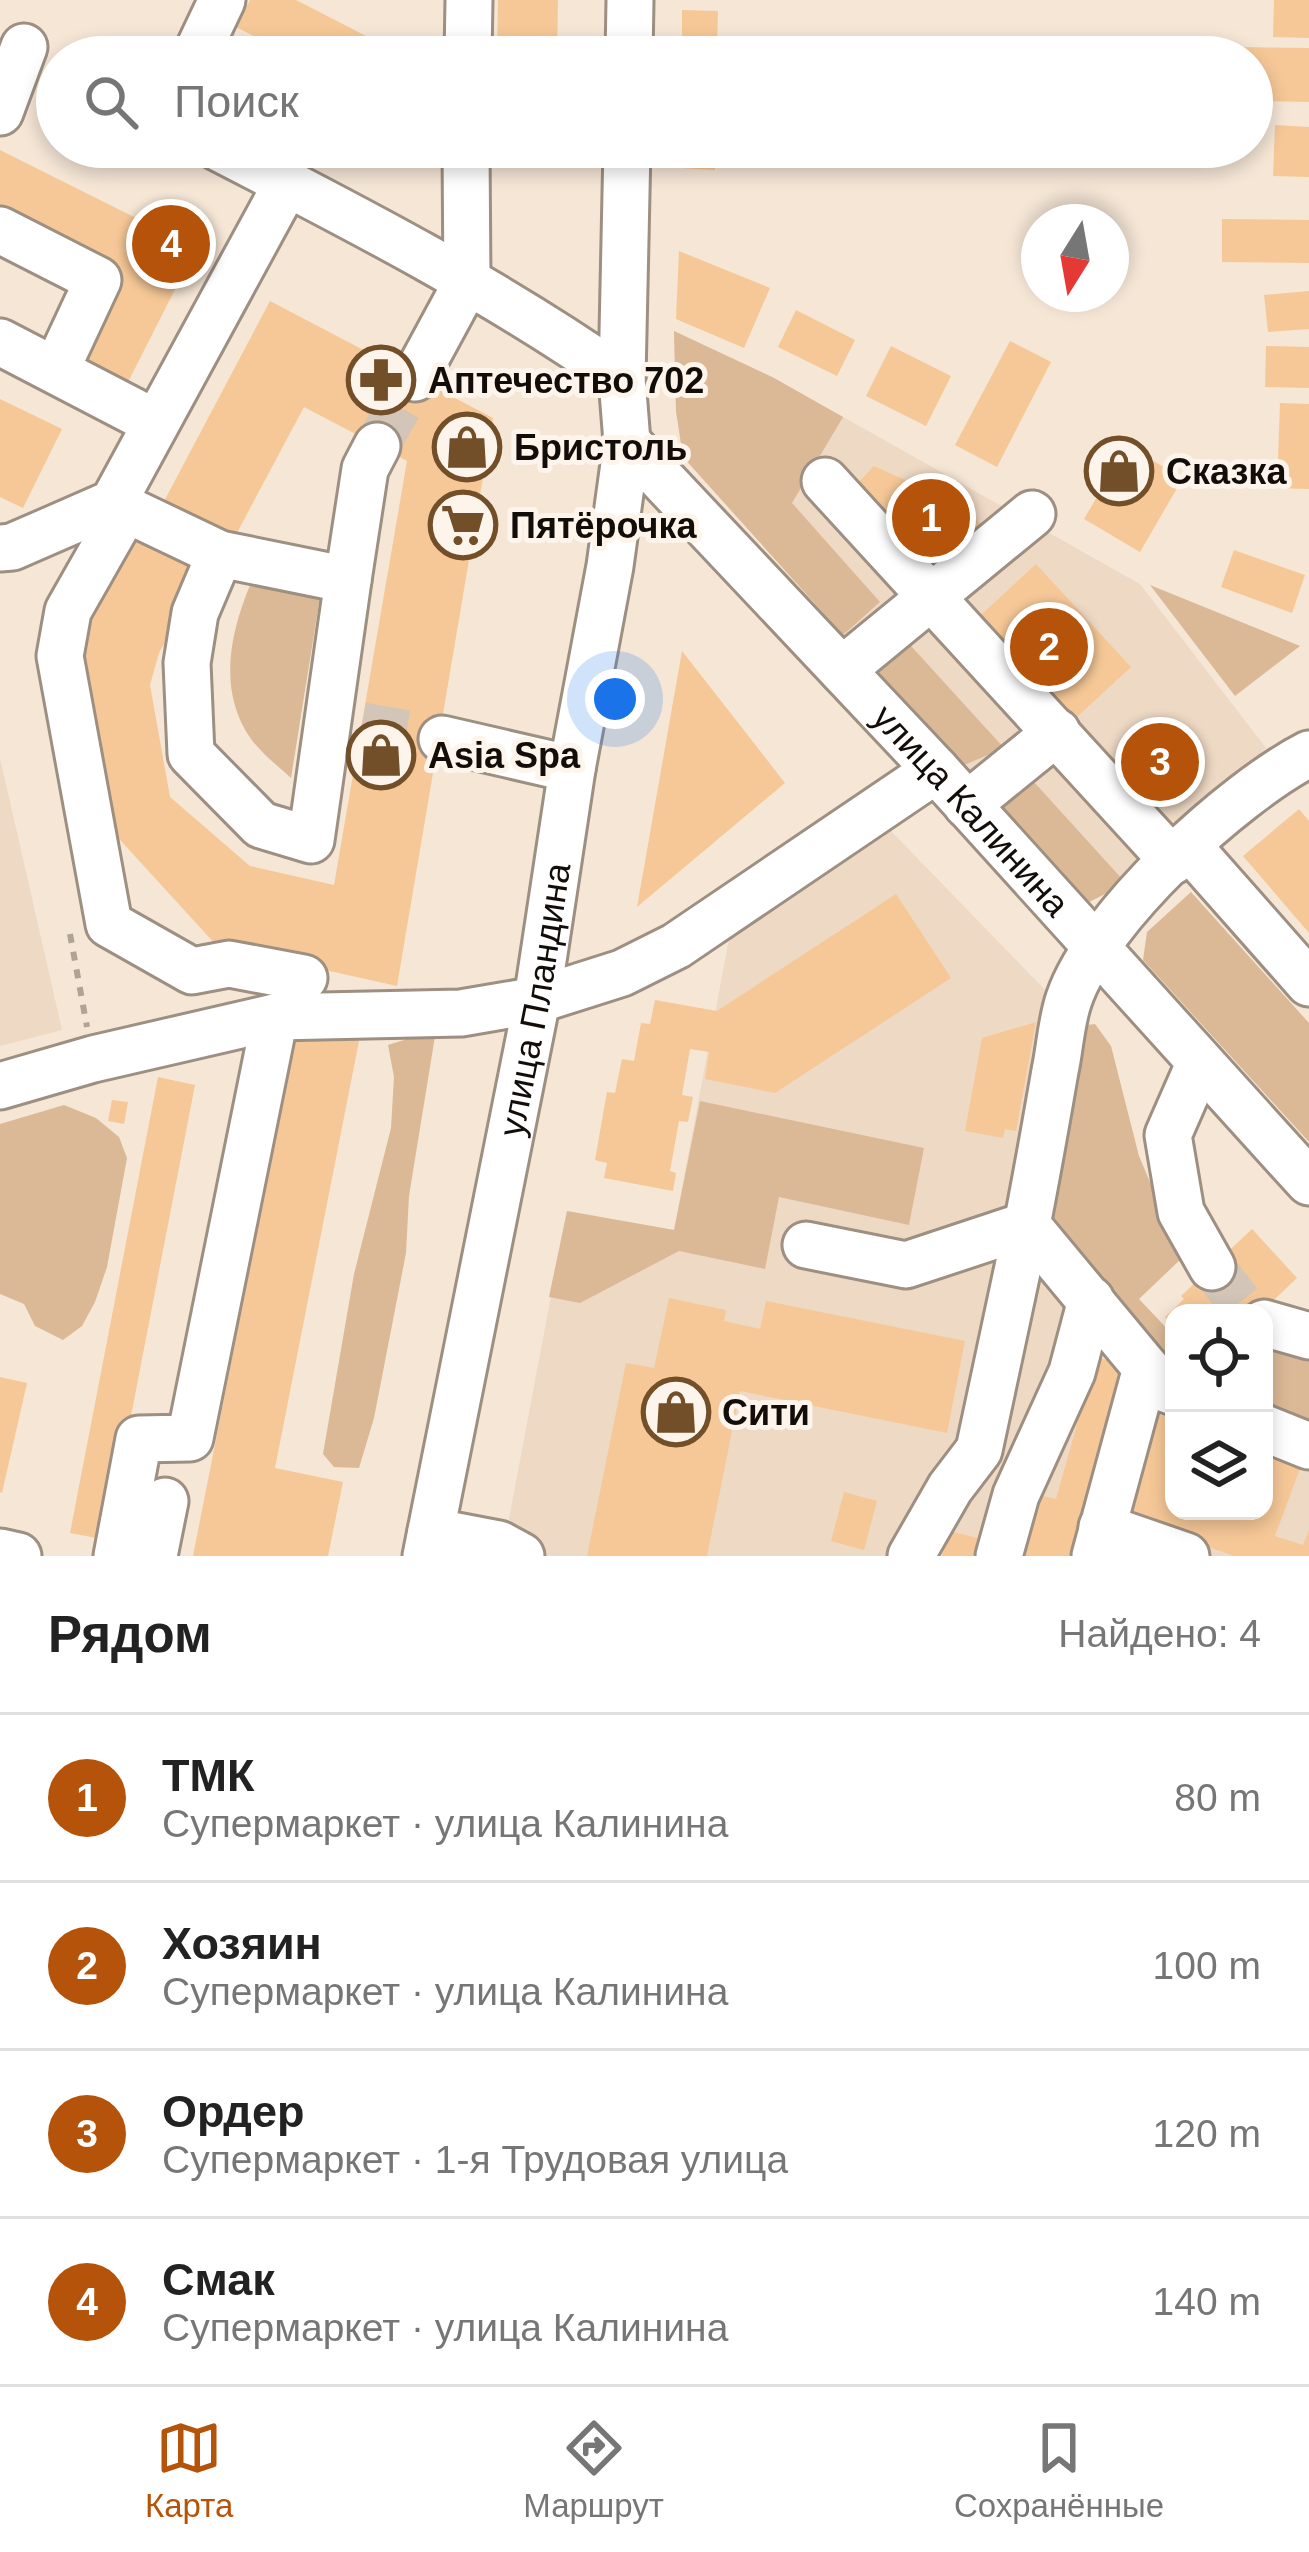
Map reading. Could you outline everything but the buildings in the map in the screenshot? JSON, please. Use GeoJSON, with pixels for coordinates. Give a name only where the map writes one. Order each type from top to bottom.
{"type":"FeatureCollection","features":[{"type":"Feature","properties":{"kind":"street"},"geometry":{"type":"LineString","coordinates":[[205,36],[223,0]]}},
{"type":"Feature","properties":{"kind":"street"},"geometry":{"type":"LineString","coordinates":[[468,36],[469,0]]}},
{"type":"Feature","properties":{"kind":"street"},"geometry":{"type":"LineString","coordinates":[[629,36],[630,0]]}},
{"type":"Feature","properties":{"kind":"street"},"geometry":{"type":"LineString","coordinates":[[0,112],[27,48]]}},
{"type":"Feature","properties":{"kind":"street"},"geometry":{"type":"LineString","coordinates":[[258,168],[560,335],[622,380]]}},
{"type":"Feature","properties":{"kind":"street"},"geometry":{"type":"LineString","coordinates":[[415,378],[467,282],[466,168]]}},
{"type":"Feature","properties":{"kind":"street","name":"улица Пландина"},"geometry":{"type":"LineString","coordinates":[[428,1543],[536,1000],[628,442],[622,380],[627,168]]}},
{"type":"Feature","properties":{"kind":"street"},"geometry":{"type":"LineString","coordinates":[[287,183],[154,422],[68,611],[60,656],[109,924],[192,971],[229,964],[304,978]]}},
{"type":"Feature","properties":{"kind":"street"},"geometry":{"type":"LineString","coordinates":[[0,230],[98,280],[56,370]]}},
{"type":"Feature","properties":{"kind":"street"},"geometry":{"type":"LineString","coordinates":[[0,342],[154,422]]}},
{"type":"Feature","properties":{"kind":"street","name":"улица Калинина"},"geometry":{"type":"LineString","coordinates":[[628,442],[936,770],[1309,1182]]}},
{"type":"Feature","properties":{"kind":"street"},"geometry":{"type":"LineString","coordinates":[[220,554],[195,613],[187,663],[190,754],[261,825],[311,840],[345,721],[348,580],[365,469],[377,446]]}},
{"type":"Feature","properties":{"kind":"street"},"geometry":{"type":"LineString","coordinates":[[825,482],[1057,732],[1309,983]]}},
{"type":"Feature","properties":{"kind":"street"},"geometry":{"type":"LineString","coordinates":[[0,548],[119,506],[220,554],[348,580]]}},
{"type":"Feature","properties":{"kind":"street"},"geometry":{"type":"LineString","coordinates":[[842,670],[1033,514]]}},
{"type":"Feature","properties":{"kind":"street"},"geometry":{"type":"LineString","coordinates":[[967,805],[1057,732]]}},
{"type":"Feature","properties":{"kind":"street"},"geometry":{"type":"LineString","coordinates":[[442,740],[572,769]]}},
{"type":"Feature","properties":{"kind":"street"},"geometry":{"type":"LineString","coordinates":[[910,1556],[979,1450],[1069,999],[1096,950],[1129,906],[1180,854],[1276,771],[1309,754]]}},
{"type":"Feature","properties":{"kind":"street"},"geometry":{"type":"LineString","coordinates":[[0,1086],[274,1016],[461,1013],[536,1000],[622,973],[676,946],[936,770]]}},
{"type":"Feature","properties":{"kind":"street"},"geometry":{"type":"LineString","coordinates":[[117,1556],[139,1439],[190,1438],[274,1016]]}},
{"type":"Feature","properties":{"kind":"street"},"geometry":{"type":"LineString","coordinates":[[1200,1062],[1168,1135],[1181,1212],[1212,1267]]}},
{"type":"Feature","properties":{"kind":"street"},"geometry":{"type":"LineString","coordinates":[[806,1245],[906,1265],[1027,1225]]}},
{"type":"Feature","properties":{"kind":"street"},"geometry":{"type":"LineString","coordinates":[[1027,1225],[1160,1380],[1098,1542],[1186,1556]]}},
{"type":"Feature","properties":{"kind":"street"},"geometry":{"type":"LineString","coordinates":[[999,1556],[1016,1495],[1072,1372],[1091,1300]]}},
{"type":"Feature","properties":{"kind":"street"},"geometry":{"type":"LineString","coordinates":[[1273,1326],[1309,1336]]}},
{"type":"Feature","properties":{"kind":"street"},"geometry":{"type":"LineString","coordinates":[[1273,1432],[1309,1446]]}},
{"type":"Feature","properties":{"kind":"street"},"geometry":{"type":"LineString","coordinates":[[154,1556],[165,1501]]}},
{"type":"Feature","properties":{"kind":"street"},"geometry":{"type":"LineString","coordinates":[[428,1543],[499,1544],[520,1556]]}},
{"type":"Feature","properties":{"kind":"street"},"geometry":{"type":"LineString","coordinates":[[0,1552],[18,1556]]}},
{"type":"Feature","properties":{"kind":"shaded area"},"geometry":{"type":"Polygon","coordinates":[[[674,331],[774,378],[1140,584],[1266,748],[1107,893],[1087,903],[683,457],[676,411],[674,331]]]}},
{"type":"Feature","properties":{"kind":"shaded area"},"geometry":{"type":"Polygon","coordinates":[[[674,331],[843,417],[792,503],[880,602],[843,635],[683,457],[676,411],[674,331]]]}},
{"type":"Feature","properties":{"kind":"shaded area"},"geometry":{"type":"Polygon","coordinates":[[[257,569],[320,597],[291,778],[251,739],[233,698],[230,676],[235,632],[257,569]]]}},
{"type":"Feature","properties":{"kind":"shaded area"},"geometry":{"type":"Polygon","coordinates":[[[1150,585],[1300,646],[1235,696],[1150,585]]]}},
{"type":"Feature","properties":{"kind":"shaded area"},"geometry":{"type":"Polygon","coordinates":[[[901,635],[1004,748],[962,766],[873,668],[901,635]]]}},
{"type":"Feature","properties":{"kind":"shaded area"},"geometry":{"type":"Polygon","coordinates":[[[0,758],[62,1030],[0,1046],[0,758]]]}},
{"type":"Feature","properties":{"kind":"shaded area"},"geometry":{"type":"Polygon","coordinates":[[[1024,771],[1123,880],[1107,893],[1087,903],[1000,808],[1024,771]]]}},
{"type":"Feature","properties":{"kind":"shaded area"},"geometry":{"type":"Polygon","coordinates":[[[887,827],[1050,995],[1069,1299],[1055,1361],[1165,1386],[1165,1520],[1273,1520],[1273,1424],[1309,1437],[1309,1556],[502,1556],[567,1211],[674,1230],[730,934],[887,827]]]}},
{"type":"Feature","properties":{"kind":"shaded area"},"geometry":{"type":"Polygon","coordinates":[[[1191,892],[1309,1023],[1309,1142],[1143,960],[1147,932],[1191,892]]]}},
{"type":"Feature","properties":{"kind":"shaded area"},"geometry":{"type":"Polygon","coordinates":[[[1095,1024],[1111,1046],[1139,1156],[1182,1258],[1139,1299],[1165,1326],[1165,1370],[1033,1224],[1080,1026],[1095,1024]]]}},
{"type":"Feature","properties":{"kind":"shaded area"},"geometry":{"type":"Polygon","coordinates":[[[436,1030],[409,1196],[406,1253],[374,1418],[359,1468],[334,1467],[323,1454],[354,1274],[391,1128],[394,1077],[388,1045],[436,1030]]]}},
{"type":"Feature","properties":{"kind":"shaded area"},"geometry":{"type":"Polygon","coordinates":[[[700,1101],[924,1148],[909,1225],[779,1197],[765,1269],[679,1251],[580,1303],[549,1297],[567,1211],[674,1230],[700,1101]]]}},
{"type":"Feature","properties":{"kind":"shaded area"},"geometry":{"type":"Polygon","coordinates":[[[64,1105],[96,1118],[119,1137],[127,1158],[107,1267],[95,1302],[82,1326],[63,1340],[35,1326],[24,1304],[0,1294],[0,1124],[64,1105]]]}},
{"type":"Feature","properties":{"kind":"shaded area"},"geometry":{"type":"Polygon","coordinates":[[[1273,1346],[1309,1358],[1309,1437],[1273,1424],[1273,1346]]]}},
{"type":"Feature","properties":{"kind":"tunnel"},"geometry":{"type":"LineString","coordinates":[[377,446],[415,378]]}},
{"type":"Feature","properties":{"kind":"tunnel"},"geometry":{"type":"LineString","coordinates":[[362,725],[442,739]]}},
{"type":"Feature","properties":{"kind":"tunnel"},"geometry":{"type":"LineString","coordinates":[[1212,1267],[1241,1304]]}},
{"type":"Feature","properties":{"kind":"place","name":"Смак"},"geometry":{"type":"Point","coordinates":[171,244]}},
{"type":"Feature","properties":{"kind":"place","name":"Аптечество 702"},"geometry":{"type":"Point","coordinates":[381,380]}},
{"type":"Feature","properties":{"kind":"place","name":"Бристоль"},"geometry":{"type":"Point","coordinates":[467,447]}},
{"type":"Feature","properties":{"kind":"place","name":"Сказка"},"geometry":{"type":"Point","coordinates":[1119,471]}},
{"type":"Feature","properties":{"kind":"place","name":"ТМК"},"geometry":{"type":"Point","coordinates":[931,518]}},
{"type":"Feature","properties":{"kind":"place","name":"Пятёрочка"},"geometry":{"type":"Point","coordinates":[463,525]}},
{"type":"Feature","properties":{"kind":"place","name":"Хозяин"},"geometry":{"type":"Point","coordinates":[1049,647]}},
{"type":"Feature","properties":{"kind":"place","name":"Asia Spa"},"geometry":{"type":"Point","coordinates":[381,755]}},
{"type":"Feature","properties":{"kind":"place","name":"Ордер"},"geometry":{"type":"Point","coordinates":[1160,762]}},
{"type":"Feature","properties":{"kind":"place","name":"Сити"},"geometry":{"type":"Point","coordinates":[676,1412]}}]}
